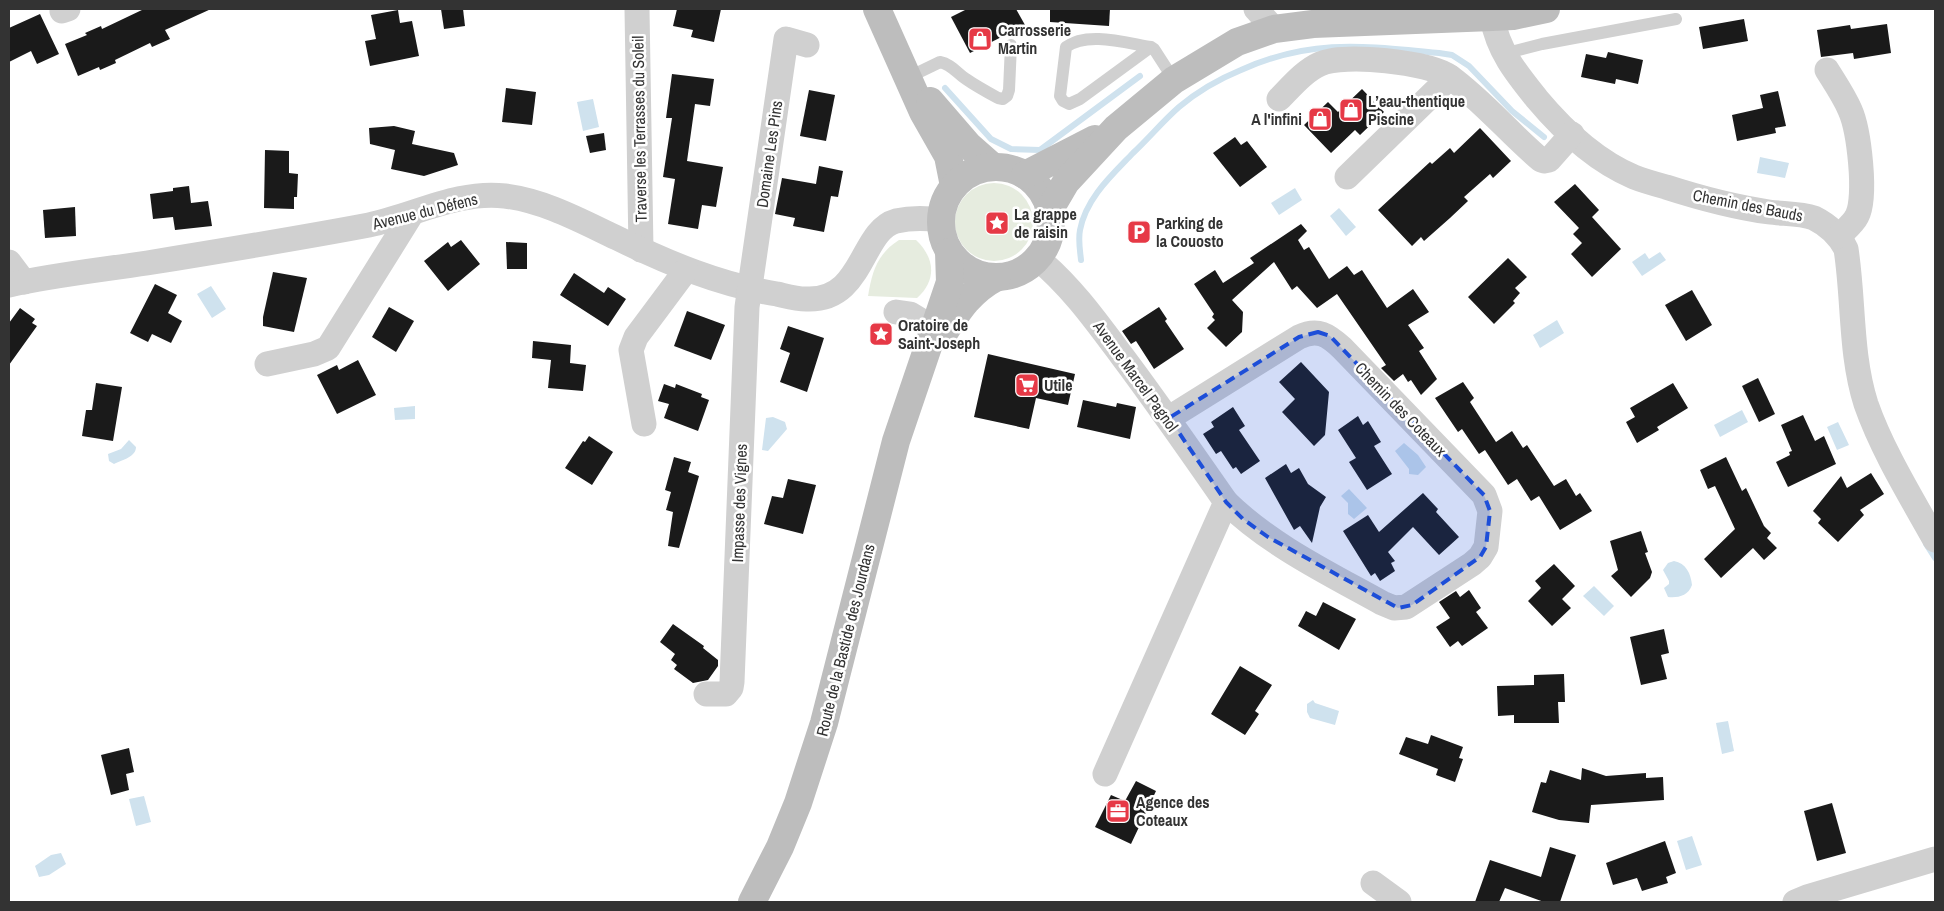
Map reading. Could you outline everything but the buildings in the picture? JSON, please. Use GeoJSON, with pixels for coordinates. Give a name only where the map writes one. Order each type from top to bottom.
{"type":"FeatureCollection","features":[{"type":"Feature","properties":{"kind":"main road"},"geometry":{"type":"LineString","coordinates":[[877,9],[927,119],[948,156],[954,186]]}},
{"type":"Feature","properties":{"kind":"main road"},"geometry":{"type":"LineString","coordinates":[[1049,211],[1066,182],[1116,128],[1174,80],[1237,42],[1274,29],[1313,24],[1546,9]]}},
{"type":"Feature","properties":{"kind":"main road"},"geometry":{"type":"LineString","coordinates":[[909,77],[968,145],[993,167]]}},
{"type":"Feature","properties":{"kind":"main road"},"geometry":{"type":"LineString","coordinates":[[1025,175],[1116,128]]}},
{"type":"Feature","properties":{"kind":"main road"},"geometry":{"type":"LineString","coordinates":[[993,167],[1004,168],[1025,175],[1045,197],[1049,211],[1050,232],[1037,258],[1014,274],[997,277],[983,276],[970,271],[958,263],[949,252],[944,240],[940,220],[942,207],[947,195],[965,176],[978,170],[993,167]]}},
{"type":"Feature","properties":{"kind":"main road","name":"Route de la Bastide des Jourdans"},"geometry":{"type":"LineString","coordinates":[[752,902],[780,847],[815,754],[896,440],[920,371],[939,331],[950,282],[949,252]]}},
{"type":"Feature","properties":{"kind":"main road","name":"Route de la Bastide des Jourdans"},"geometry":{"type":"LineString","coordinates":[[939,331],[981,285],[997,277]]}},
{"type":"Feature","properties":{"kind":"street","name":"Traverse les Terrasses du Soleil"},"geometry":{"type":"LineString","coordinates":[[637,9],[642,250]]}},
{"type":"Feature","properties":{"kind":"street"},"geometry":{"type":"LineString","coordinates":[[1256,9],[1274,29]]}},
{"type":"Feature","properties":{"kind":"street","name":"Chemin des Bauds"},"geometry":{"type":"LineString","coordinates":[[1505,13],[1495,33],[1504,54],[1542,104],[1589,150],[1634,176],[1706,200],[1770,212],[1811,217],[1822,222],[1839,236]]}},
{"type":"Feature","properties":{"kind":"street","name":"Domaine Les Pins"},"geometry":{"type":"LineString","coordinates":[[748,290],[786,40],[807,44]]}},
{"type":"Feature","properties":{"kind":"street"},"geometry":{"type":"LineString","coordinates":[[1279,99],[1311,69],[1325,62],[1355,58],[1427,66],[1450,77],[1541,160],[1549,160],[1572,134]]}},
{"type":"Feature","properties":{"kind":"street"},"geometry":{"type":"LineString","coordinates":[[1827,70],[1854,119],[1860,154],[1860,210],[1854,220],[1839,236],[1846,249],[1848,261],[1856,356],[1866,403],[1906,489],[1935,540]]}},
{"type":"Feature","properties":{"kind":"street"},"geometry":{"type":"LineString","coordinates":[[1346,177],[1450,77]]}},
{"type":"Feature","properties":{"kind":"street","name":"Avenue du Défens"},"geometry":{"type":"LineString","coordinates":[[16,284],[274,243],[387,221],[472,198],[506,196],[534,202],[562,212],[686,270],[748,290],[806,299],[830,295],[843,286],[855,273],[873,242],[888,225],[896,221],[940,220]]}},
{"type":"Feature","properties":{"kind":"street"},"geometry":{"type":"LineString","coordinates":[[267,364],[314,354],[328,348],[411,214]]}},
{"type":"Feature","properties":{"kind":"street","name":"Avenue Marcel Pagnol"},"geometry":{"type":"LineString","coordinates":[[1037,258],[1084,305],[1169,418],[1226,502],[1243,519],[1268,537],[1394,608]]}},
{"type":"Feature","properties":{"kind":"street"},"geometry":{"type":"LineString","coordinates":[[9,262],[16,284]]}},
{"type":"Feature","properties":{"kind":"street"},"geometry":{"type":"LineString","coordinates":[[644,424],[632,361],[631,350],[633,342],[686,270]]}},
{"type":"Feature","properties":{"kind":"street","name":"Impasse des Vignes"},"geometry":{"type":"LineString","coordinates":[[706,694],[726,694],[731,688],[732,682],[748,290]]}},
{"type":"Feature","properties":{"kind":"street"},"geometry":{"type":"LineString","coordinates":[[896,312],[910,314],[939,331]]}},
{"type":"Feature","properties":{"kind":"street","name":"Chemin des Coteaux"},"geometry":{"type":"LineString","coordinates":[[1169,418],[1299,337],[1308,333],[1318,332],[1330,336],[1484,495],[1490,511],[1486,547],[1480,557],[1412,605],[1394,608]]}},
{"type":"Feature","properties":{"kind":"street"},"geometry":{"type":"LineString","coordinates":[[1105,774],[1226,502]]}},
{"type":"Feature","properties":{"kind":"street"},"geometry":{"type":"LineString","coordinates":[[1795,902],[1825,891],[1935,859]]}},
{"type":"Feature","properties":{"kind":"street"},"geometry":{"type":"LineString","coordinates":[[1372,884],[1399,902]]}},
{"type":"Feature","properties":{"kind":"lane"},"geometry":{"type":"LineString","coordinates":[[1504,54],[1542,44],[1676,20]]}},
{"type":"Feature","properties":{"kind":"lane"},"geometry":{"type":"LineString","coordinates":[[1151,47],[1074,102],[1066,103],[1060,96],[1066,46],[1088,38],[1151,47],[1174,80]]}},
{"type":"Feature","properties":{"kind":"lane"},"geometry":{"type":"LineString","coordinates":[[909,77],[940,62],[952,67],[964,78],[1003,99],[1007,96],[1009,90],[1011,45]]}},
{"type":"Feature","properties":{"kind":"highlighted area"},"geometry":{"type":"Polygon","coordinates":[[[1318,332],[1330,336],[1484,495],[1490,511],[1486,547],[1480,557],[1412,605],[1398,608],[1268,537],[1243,519],[1226,502],[1169,418],[1299,337],[1318,332]]]}},
{"type":"Feature","properties":{"kind":"shaded area"},"geometry":{"type":"Polygon","coordinates":[[[994,183],[1009,186],[1022,194],[1030,207],[1033,222],[1030,237],[1022,250],[1009,258],[994,261],[979,258],[966,250],[958,237],[955,222],[958,207],[966,194],[979,186],[994,183]]]}},
{"type":"Feature","properties":{"kind":"shaded area"},"geometry":{"type":"Polygon","coordinates":[[[899,240],[916,240],[927,254],[931,269],[928,284],[917,298],[868,296],[871,279],[877,264],[885,251],[899,240]]]}},
{"type":"Feature","properties":{"kind":"water"},"geometry":{"type":"Polygon","coordinates":[[[593,99],[599,127],[583,131],[577,102],[593,99]]]}},
{"type":"Feature","properties":{"kind":"water"},"geometry":{"type":"Polygon","coordinates":[[[1760,157],[1789,163],[1785,178],[1757,173],[1760,157]]]}},
{"type":"Feature","properties":{"kind":"water"},"geometry":{"type":"Polygon","coordinates":[[[1295,188],[1302,200],[1279,215],[1271,203],[1295,188]]]}},
{"type":"Feature","properties":{"kind":"water"},"geometry":{"type":"Polygon","coordinates":[[[1339,208],[1356,227],[1346,236],[1330,216],[1339,208]]]}},
{"type":"Feature","properties":{"kind":"water"},"geometry":{"type":"Polygon","coordinates":[[[1660,252],[1666,260],[1642,276],[1632,262],[1645,253],[1649,259],[1660,252]]]}},
{"type":"Feature","properties":{"kind":"water"},"geometry":{"type":"Polygon","coordinates":[[[211,286],[226,309],[212,318],[197,294],[211,286]]]}},
{"type":"Feature","properties":{"kind":"water"},"geometry":{"type":"Polygon","coordinates":[[[1557,320],[1564,333],[1540,348],[1533,335],[1557,320]]]}},
{"type":"Feature","properties":{"kind":"water"},"geometry":{"type":"Polygon","coordinates":[[[415,406],[415,419],[395,420],[394,408],[415,406]]]}},
{"type":"Feature","properties":{"kind":"water"},"geometry":{"type":"Polygon","coordinates":[[[1742,410],[1748,422],[1720,437],[1714,425],[1742,410]]]}},
{"type":"Feature","properties":{"kind":"water"},"geometry":{"type":"Polygon","coordinates":[[[773,417],[785,422],[787,429],[768,451],[762,450],[766,418],[773,417]]]}},
{"type":"Feature","properties":{"kind":"water"},"geometry":{"type":"Polygon","coordinates":[[[1838,422],[1849,445],[1837,450],[1827,427],[1838,422]]]}},
{"type":"Feature","properties":{"kind":"water"},"geometry":{"type":"Polygon","coordinates":[[[129,440],[136,447],[134,453],[114,464],[109,461],[108,454],[121,449],[129,440]]]}},
{"type":"Feature","properties":{"kind":"water"},"geometry":{"type":"Polygon","coordinates":[[[1404,443],[1418,455],[1426,467],[1418,475],[1409,474],[1409,469],[1395,451],[1404,443]]]}},
{"type":"Feature","properties":{"kind":"water"},"geometry":{"type":"Polygon","coordinates":[[[1349,489],[1367,508],[1354,519],[1348,514],[1348,503],[1341,496],[1349,489]]]}},
{"type":"Feature","properties":{"kind":"water"},"geometry":{"type":"Polygon","coordinates":[[[1674,561],[1685,567],[1692,585],[1688,592],[1682,596],[1668,597],[1664,588],[1669,584],[1669,581],[1663,570],[1668,563],[1674,561]]]}},
{"type":"Feature","properties":{"kind":"water"},"geometry":{"type":"Polygon","coordinates":[[[1594,586],[1614,606],[1604,616],[1583,596],[1594,586]]]}},
{"type":"Feature","properties":{"kind":"water"},"geometry":{"type":"Polygon","coordinates":[[[1313,700],[1315,703],[1339,711],[1335,725],[1310,718],[1307,712],[1307,704],[1313,700]]]}},
{"type":"Feature","properties":{"kind":"water"},"geometry":{"type":"Polygon","coordinates":[[[1728,721],[1734,751],[1722,754],[1716,723],[1728,721]]]}},
{"type":"Feature","properties":{"kind":"water"},"geometry":{"type":"Polygon","coordinates":[[[144,796],[151,822],[136,826],[129,799],[144,796]]]}},
{"type":"Feature","properties":{"kind":"water"},"geometry":{"type":"Polygon","coordinates":[[[1692,836],[1702,865],[1686,870],[1677,841],[1692,836]]]}},
{"type":"Feature","properties":{"kind":"water"},"geometry":{"type":"Polygon","coordinates":[[[61,853],[66,864],[49,875],[39,877],[35,866],[51,855],[61,853]]]}},
{"type":"Feature","properties":{"kind":"waterway"},"geometry":{"type":"LineString","coordinates":[[1081,260],[1080,230],[1083,218],[1094,197],[1167,118],[1186,101],[1217,81],[1267,60],[1291,53],[1338,47],[1362,47],[1452,55],[1469,66],[1512,111],[1544,137]]}},
{"type":"Feature","properties":{"kind":"waterway"},"geometry":{"type":"LineString","coordinates":[[945,88],[991,139],[1011,149],[1040,150],[1140,76]]}},
{"type":"Feature","properties":{"kind":"waterway"},"geometry":{"type":"LineString","coordinates":[[1926,544],[1935,558]]}},
{"type":"Feature","properties":{"kind":"place","name":"Carrosserie Martin"},"geometry":{"type":"Point","coordinates":[980,39]}},
{"type":"Feature","properties":{"kind":"place","name":"L’eau-thentique Piscine"},"geometry":{"type":"Point","coordinates":[1351,110]}},
{"type":"Feature","properties":{"kind":"place","name":"A l'infini"},"geometry":{"type":"Point","coordinates":[1320,119]}},
{"type":"Feature","properties":{"kind":"place","name":"La grappe de raisin"},"geometry":{"type":"Point","coordinates":[997,223]}},
{"type":"Feature","properties":{"kind":"place","name":"Parking de la Couosto"},"geometry":{"type":"Point","coordinates":[1139,232]}},
{"type":"Feature","properties":{"kind":"place","name":"Oratoire de Saint-Joseph"},"geometry":{"type":"Point","coordinates":[881,334]}},
{"type":"Feature","properties":{"kind":"place","name":"Utile"},"geometry":{"type":"Point","coordinates":[1027,385]}},
{"type":"Feature","properties":{"kind":"place","name":"Agence des Coteaux"},"geometry":{"type":"Point","coordinates":[1118,811]}}]}
